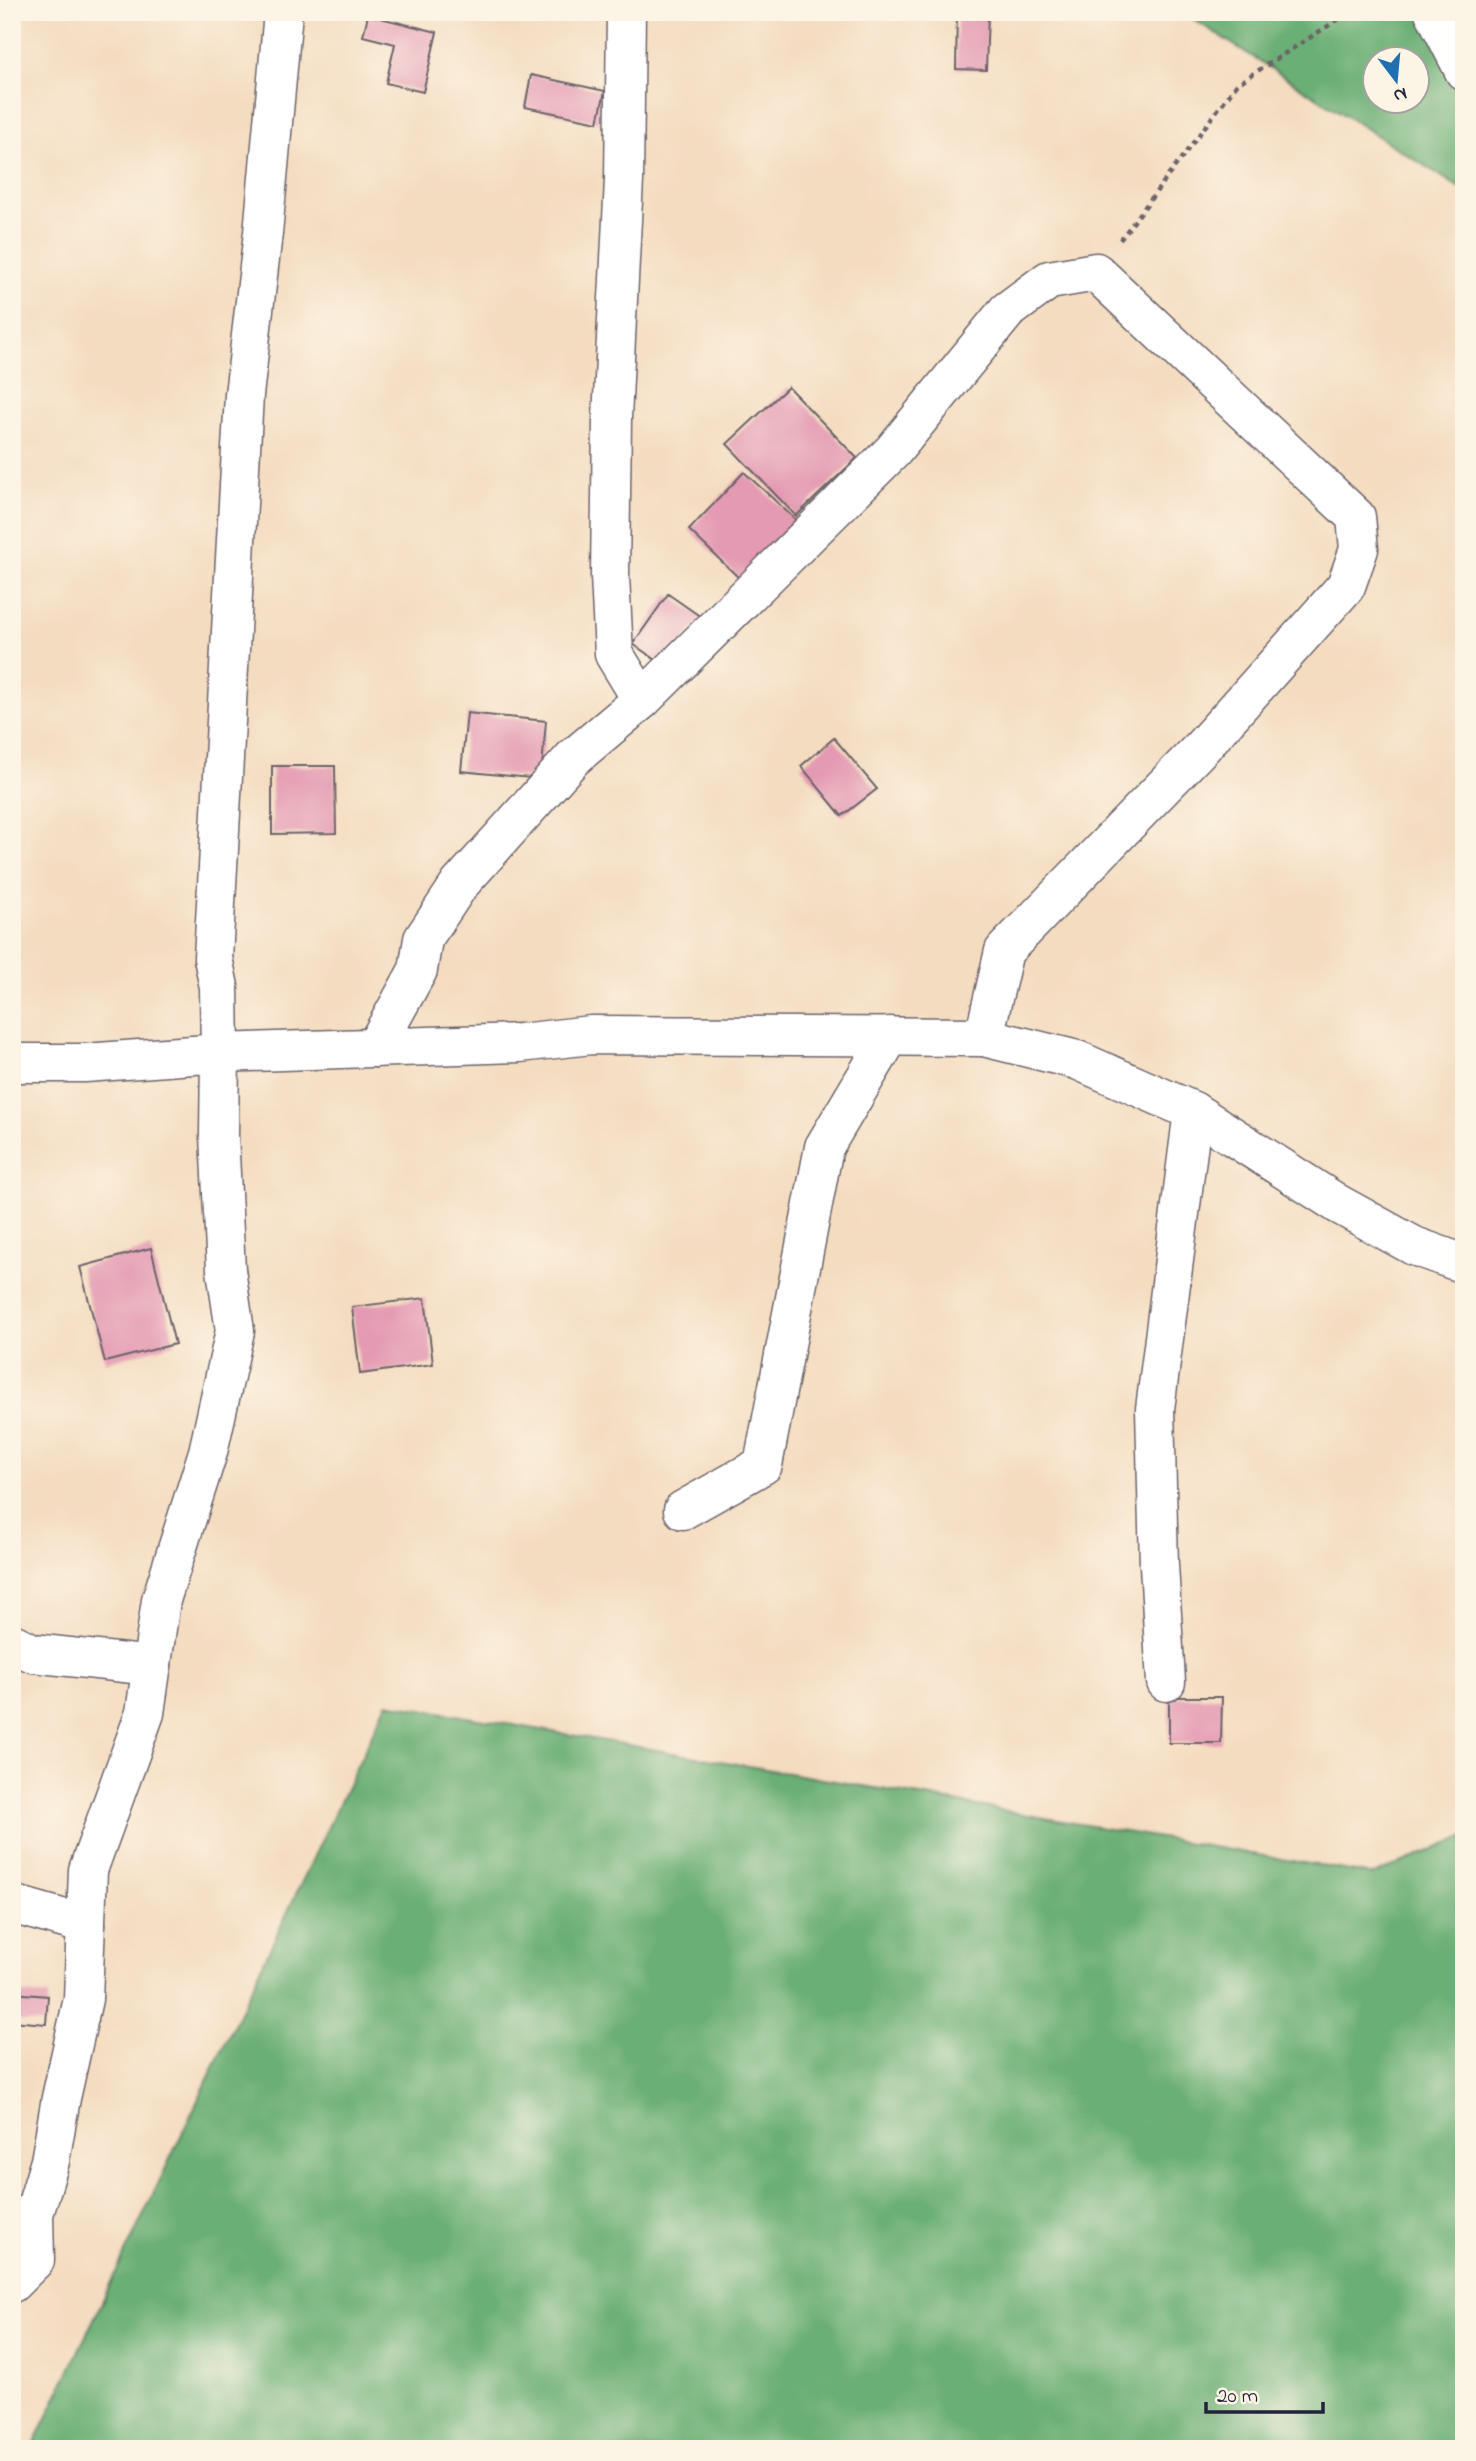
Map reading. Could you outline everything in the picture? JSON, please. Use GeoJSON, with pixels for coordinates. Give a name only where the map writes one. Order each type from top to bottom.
{"type":"FeatureCollection","features":[{"type":"Feature","properties":{"kind":"street"},"geometry":{"type":"LineString","coordinates":[[12,2283],[35,2260],[34,2214],[50,2161],[83,1999],[88,1870],[145,1713],[161,1600],[208,1452],[235,1331],[226,1270],[220,1163],[219,987],[213,958],[244,409],[283,12]]}},
{"type":"Feature","properties":{"kind":"street"},"geometry":{"type":"LineString","coordinates":[[626,12],[624,180],[612,418],[610,576],[614,654],[642,700]]}},
{"type":"Feature","properties":{"kind":"street"},"geometry":{"type":"LineString","coordinates":[[1434,12],[1464,71]]}},
{"type":"Feature","properties":{"kind":"street"},"geometry":{"type":"LineString","coordinates":[[375,1048],[418,970],[423,939],[459,885],[573,758],[642,700],[892,451],[1007,311],[1049,280],[1096,272],[1356,517],[1359,549],[1346,586],[1203,746],[1004,951],[984,1037]]}},
{"type":"Feature","properties":{"kind":"street"},"geometry":{"type":"LineString","coordinates":[[12,1063],[85,1063],[220,1053],[520,1043],[591,1034],[984,1037],[1077,1060],[1193,1111],[1338,1204],[1414,1246],[1464,1264]]}},
{"type":"Feature","properties":{"kind":"street"},"geometry":{"type":"LineString","coordinates":[[683,1510],[763,1465],[824,1147],[890,1036]]}},
{"type":"Feature","properties":{"kind":"street"},"geometry":{"type":"LineString","coordinates":[[1166,1682],[1159,1565],[1155,1409],[1193,1111]]}},
{"type":"Feature","properties":{"kind":"street"},"geometry":{"type":"LineString","coordinates":[[12,1643],[33,1653],[152,1667]]}},
{"type":"Feature","properties":{"kind":"street"},"geometry":{"type":"LineString","coordinates":[[12,1904],[86,1925]]}},
{"type":"Feature","properties":{"kind":"path"},"geometry":{"type":"LineString","coordinates":[[1096,272],[1237,84],[1350,12]]}},
{"type":"Feature","properties":{"kind":"green space"},"geometry":{"type":"Polygon","coordinates":[[[1182,12],[1464,12],[1464,200],[1463,190],[1182,12]]]}},
{"type":"Feature","properties":{"kind":"green space"},"geometry":{"type":"Polygon","coordinates":[[[387,1703],[1373,1875],[1464,1837],[1464,2449],[32,2449],[387,1703]]]}},
{"type":"Feature","properties":{"kind":"building"},"geometry":{"type":"Polygon","coordinates":[[[957,12],[988,12],[986,70],[956,69],[957,12]]]}},
{"type":"Feature","properties":{"kind":"building"},"geometry":{"type":"Polygon","coordinates":[[[368,15],[437,32],[423,92],[386,83],[395,44],[363,36],[368,15]]]}},
{"type":"Feature","properties":{"kind":"building"},"geometry":{"type":"Polygon","coordinates":[[[531,75],[605,91],[598,122],[525,107],[531,75]]]}},
{"type":"Feature","properties":{"kind":"building"},"geometry":{"type":"Polygon","coordinates":[[[788,387],[857,458],[796,516],[727,444],[788,387]]]}},
{"type":"Feature","properties":{"kind":"building"},"geometry":{"type":"Polygon","coordinates":[[[744,472],[796,520],[740,579],[689,530],[744,472]]]}},
{"type":"Feature","properties":{"kind":"building"},"geometry":{"type":"Polygon","coordinates":[[[668,594],[701,617],[666,667],[633,644],[668,594]]]}},
{"type":"Feature","properties":{"kind":"building"},"geometry":{"type":"Polygon","coordinates":[[[467,713],[546,721],[541,779],[461,771],[467,713]]]}},
{"type":"Feature","properties":{"kind":"building"},"geometry":{"type":"Polygon","coordinates":[[[834,738],[877,789],[842,816],[801,766],[834,738]]]}},
{"type":"Feature","properties":{"kind":"building"},"geometry":{"type":"Polygon","coordinates":[[[272,766],[335,766],[336,833],[272,834],[272,766]]]}},
{"type":"Feature","properties":{"kind":"building"},"geometry":{"type":"Polygon","coordinates":[[[151,1248],[175,1344],[105,1362],[80,1267],[151,1248]]]}},
{"type":"Feature","properties":{"kind":"building"},"geometry":{"type":"Polygon","coordinates":[[[425,1298],[433,1364],[360,1374],[352,1307],[425,1298]]]}},
{"type":"Feature","properties":{"kind":"building"},"geometry":{"type":"Polygon","coordinates":[[[1169,1697],[1222,1697],[1221,1743],[1169,1743],[1169,1697]]]}},
{"type":"Feature","properties":{"kind":"building"},"geometry":{"type":"Polygon","coordinates":[[[12,1993],[48,1996],[46,2024],[12,2021],[12,1993]]]}}]}
